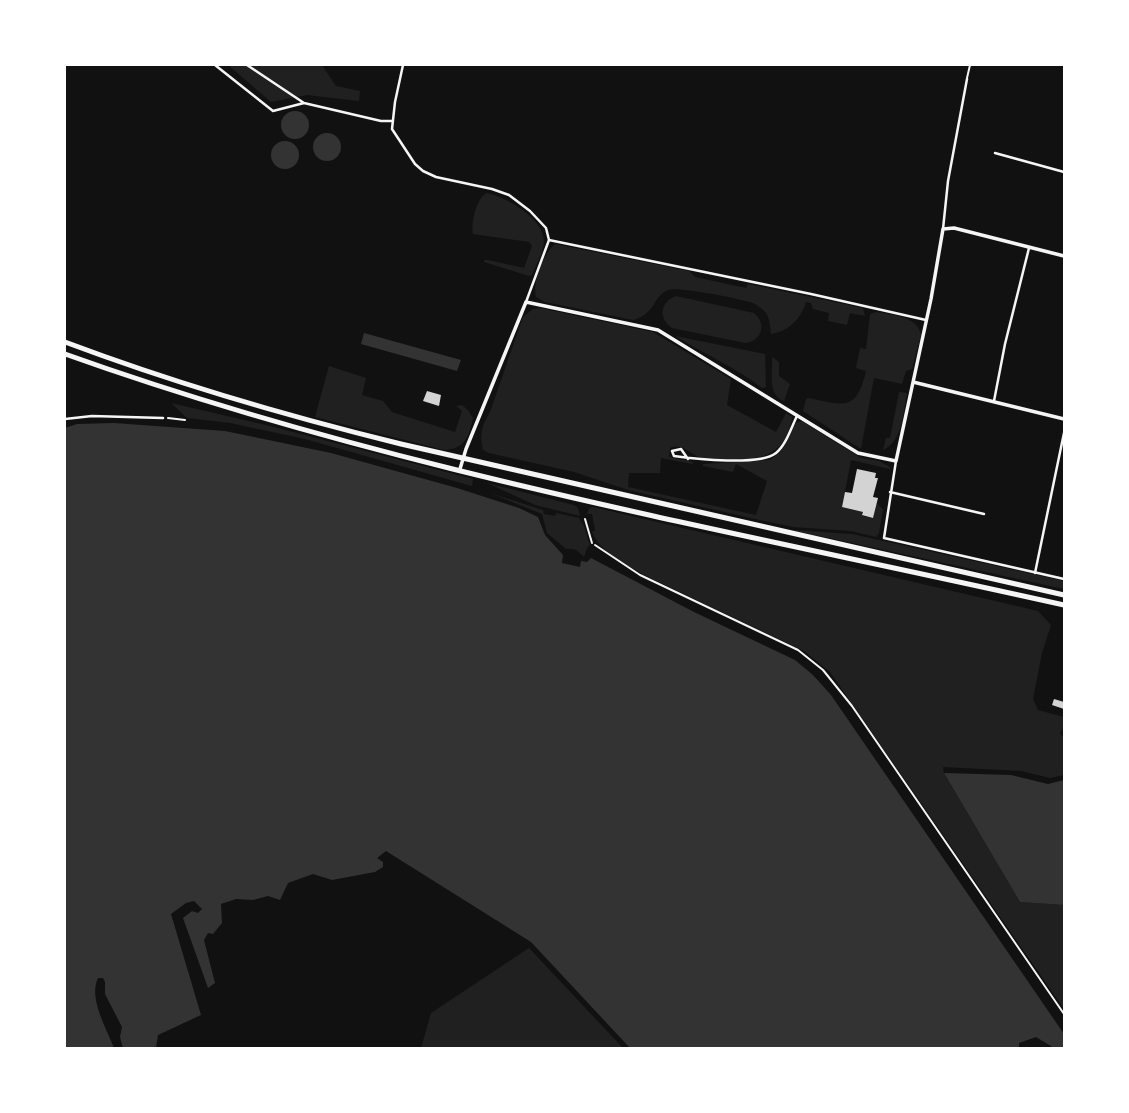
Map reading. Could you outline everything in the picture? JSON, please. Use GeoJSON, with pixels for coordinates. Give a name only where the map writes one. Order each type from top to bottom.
{"type":"FeatureCollection","features":[{"type":"Feature","properties":{"kind":"highway"},"geometry":{"type":"LineString","coordinates":[[65,342],[214,393],[308,421],[463,460],[1064,595]]}},
{"type":"Feature","properties":{"kind":"highway"},"geometry":{"type":"LineString","coordinates":[[65,354],[178,393],[303,430],[460,471],[1064,605]]}},
{"type":"Feature","properties":{"kind":"street"},"geometry":{"type":"LineString","coordinates":[[215,65],[274,111],[304,103]]}},
{"type":"Feature","properties":{"kind":"street"},"geometry":{"type":"LineString","coordinates":[[247,65],[304,103],[392,121]]}},
{"type":"Feature","properties":{"kind":"street"},"geometry":{"type":"LineString","coordinates":[[403,65],[392,129],[408,155],[423,171],[436,177],[509,195],[540,220],[546,228],[549,240],[460,471]]}},
{"type":"Feature","properties":{"kind":"street"},"geometry":{"type":"LineString","coordinates":[[967,79],[948,181],[943,229],[890,492],[884,538],[1064,579]]}},
{"type":"Feature","properties":{"kind":"street"},"geometry":{"type":"LineString","coordinates":[[995,153],[1064,172]]}},
{"type":"Feature","properties":{"kind":"street"},"geometry":{"type":"LineString","coordinates":[[943,229],[954,228],[1064,256]]}},
{"type":"Feature","properties":{"kind":"street"},"geometry":{"type":"LineString","coordinates":[[549,240],[810,293],[926,320]]}},
{"type":"Feature","properties":{"kind":"street"},"geometry":{"type":"LineString","coordinates":[[994,401],[1029,246]]}},
{"type":"Feature","properties":{"kind":"street"},"geometry":{"type":"LineString","coordinates":[[526,302],[658,330],[858,453],[896,461]]}},
{"type":"Feature","properties":{"kind":"street"},"geometry":{"type":"LineString","coordinates":[[914,382],[1064,419]]}},
{"type":"Feature","properties":{"kind":"street"},"geometry":{"type":"LineString","coordinates":[[688,458],[711,461],[769,458],[781,447],[797,415]]}},
{"type":"Feature","properties":{"kind":"street"},"geometry":{"type":"LineString","coordinates":[[65,419],[92,416],[163,418]]}},
{"type":"Feature","properties":{"kind":"street"},"geometry":{"type":"LineString","coordinates":[[1035,573],[1064,433]]}},
{"type":"Feature","properties":{"kind":"street"},"geometry":{"type":"LineString","coordinates":[[890,492],[984,514]]}},
{"type":"Feature","properties":{"kind":"lane"},"geometry":{"type":"LineString","coordinates":[[967,79],[970,65]]}},
{"type":"Feature","properties":{"kind":"lane"},"geometry":{"type":"LineString","coordinates":[[585,519],[592,542]]}},
{"type":"Feature","properties":{"kind":"path"},"geometry":{"type":"LineString","coordinates":[[163,418],[185,420]]}},
{"type":"Feature","properties":{"kind":"path"},"geometry":{"type":"LineString","coordinates":[[592,542],[640,575],[788,645],[823,670],[868,729],[1064,1014]]}},
{"type":"Feature","properties":{"kind":"shaded area"},"geometry":{"type":"Polygon","coordinates":[[[228,65],[322,65],[336,86],[360,91],[359,101],[307,95],[271,102],[228,65]]]}},
{"type":"Feature","properties":{"kind":"shaded area"},"geometry":{"type":"Polygon","coordinates":[[[295,111],[305,115],[309,125],[305,135],[295,139],[285,135],[281,125],[285,115],[295,111]]]}},
{"type":"Feature","properties":{"kind":"shaded area"},"geometry":{"type":"Polygon","coordinates":[[[327,133],[337,137],[341,147],[337,157],[327,161],[317,157],[313,147],[317,137],[327,133]]]}},
{"type":"Feature","properties":{"kind":"shaded area"},"geometry":{"type":"Polygon","coordinates":[[[285,141],[295,145],[299,155],[295,165],[285,169],[275,165],[271,155],[275,145],[285,141]]]}},
{"type":"Feature","properties":{"kind":"shaded area"},"geometry":{"type":"Polygon","coordinates":[[[487,193],[523,210],[543,233],[541,255],[532,275],[484,262],[488,260],[524,268],[532,246],[529,242],[473,234],[475,211],[487,193]]]}},
{"type":"Feature","properties":{"kind":"shaded area"},"geometry":{"type":"Polygon","coordinates":[[[555,244],[689,271],[695,277],[746,288],[748,284],[863,308],[865,316],[850,313],[847,325],[828,321],[829,313],[813,309],[811,303],[806,302],[793,323],[771,334],[767,315],[755,304],[696,291],[668,290],[646,314],[633,320],[545,302],[536,297],[537,276],[543,261],[555,244]]]}},
{"type":"Feature","properties":{"kind":"shaded area"},"geometry":{"type":"Polygon","coordinates":[[[676,296],[754,313],[760,322],[759,336],[745,343],[672,328],[664,320],[663,310],[667,302],[676,296]]]}},
{"type":"Feature","properties":{"kind":"shaded area"},"geometry":{"type":"Polygon","coordinates":[[[540,308],[653,332],[731,379],[727,405],[776,432],[786,413],[792,417],[788,433],[781,445],[760,457],[705,459],[683,448],[674,447],[670,448],[669,457],[693,464],[661,458],[660,473],[629,473],[628,487],[756,515],[767,481],[736,464],[733,472],[703,464],[770,460],[781,451],[796,423],[802,421],[861,458],[879,461],[890,467],[851,460],[842,507],[863,512],[863,516],[873,518],[877,503],[883,510],[879,533],[876,537],[851,531],[793,527],[628,490],[574,472],[483,450],[483,426],[523,317],[533,309],[540,308]]]}},
{"type":"Feature","properties":{"kind":"shaded area"},"geometry":{"type":"Polygon","coordinates":[[[876,312],[910,320],[921,335],[912,369],[906,371],[902,384],[874,378],[861,449],[803,411],[806,399],[809,398],[840,404],[853,399],[858,393],[866,371],[856,368],[860,348],[866,349],[870,314],[876,312]]]}},
{"type":"Feature","properties":{"kind":"shaded area"},"geometry":{"type":"Polygon","coordinates":[[[364,333],[461,360],[457,371],[361,344],[364,333]]]}},
{"type":"Feature","properties":{"kind":"shaded area"},"geometry":{"type":"Polygon","coordinates":[[[675,336],[765,354],[766,387],[762,388],[675,336]]]}},
{"type":"Feature","properties":{"kind":"shaded area"},"geometry":{"type":"Polygon","coordinates":[[[772,357],[779,362],[779,376],[790,384],[784,401],[773,389],[772,357]]]}},
{"type":"Feature","properties":{"kind":"shaded area"},"geometry":{"type":"Polygon","coordinates":[[[329,366],[366,378],[362,395],[383,401],[392,412],[455,432],[462,411],[456,406],[462,405],[473,418],[468,436],[457,447],[444,450],[315,417],[329,366]]]}},
{"type":"Feature","properties":{"kind":"shaded area"},"geometry":{"type":"Polygon","coordinates":[[[899,392],[907,393],[901,426],[895,440],[883,450],[886,438],[890,438],[899,392]]]}},
{"type":"Feature","properties":{"kind":"shaded area"},"geometry":{"type":"Polygon","coordinates":[[[171,403],[473,479],[472,486],[305,439],[230,423],[187,418],[171,403]]]}},
{"type":"Feature","properties":{"kind":"shaded area"},"geometry":{"type":"Polygon","coordinates":[[[114,423],[225,431],[331,453],[519,508],[538,517],[545,535],[563,555],[562,563],[580,567],[581,561],[587,562],[591,558],[694,612],[795,660],[831,695],[1064,1034],[1064,1048],[1054,1048],[1036,1037],[1019,1043],[1019,1048],[630,1048],[531,942],[386,851],[377,858],[383,862],[383,867],[375,872],[332,880],[313,874],[288,883],[280,900],[268,896],[253,900],[236,899],[221,904],[222,923],[213,934],[208,933],[204,940],[215,983],[208,988],[183,918],[192,911],[198,913],[202,909],[194,901],[186,903],[171,914],[201,1015],[158,1035],[156,1048],[123,1048],[120,1037],[122,1027],[105,994],[105,982],[103,978],[98,978],[95,995],[97,1004],[114,1048],[65,1048],[65,428],[77,424],[114,423]]]}},
{"type":"Feature","properties":{"kind":"shaded area"},"geometry":{"type":"Polygon","coordinates":[[[487,483],[574,505],[580,516],[535,505],[487,483]]]}},
{"type":"Feature","properties":{"kind":"shaded area"},"geometry":{"type":"Polygon","coordinates":[[[490,493],[543,510],[544,514],[555,516],[556,513],[579,518],[590,546],[584,557],[575,550],[566,549],[547,533],[542,514],[490,493]]]}},
{"type":"Feature","properties":{"kind":"shaded area"},"geometry":{"type":"Polygon","coordinates":[[[589,508],[1038,611],[1051,625],[1042,653],[1033,699],[1038,710],[1064,717],[1064,727],[1060,733],[1064,738],[1064,775],[1050,778],[1021,771],[943,767],[944,773],[1020,902],[1064,905],[1064,1009],[830,672],[804,651],[644,575],[614,557],[601,546],[592,532],[595,530],[592,514],[587,514],[589,508]]]}},
{"type":"Feature","properties":{"kind":"shaded area"},"geometry":{"type":"Polygon","coordinates":[[[792,530],[852,534],[1064,581],[1064,589],[792,530]]]}},
{"type":"Feature","properties":{"kind":"shaded area"},"geometry":{"type":"Polygon","coordinates":[[[944,773],[1011,775],[1048,784],[1064,780],[1064,905],[1020,902],[944,773]]]}},
{"type":"Feature","properties":{"kind":"shaded area"},"geometry":{"type":"Polygon","coordinates":[[[529,948],[623,1048],[421,1048],[431,1013],[529,948]]]}},
{"type":"Feature","properties":{"kind":"building"},"geometry":{"type":"Polygon","coordinates":[[[427,391],[441,395],[439,406],[423,401],[427,391]]]}},
{"type":"Feature","properties":{"kind":"building"},"geometry":{"type":"Polygon","coordinates":[[[857,469],[876,473],[875,478],[878,478],[873,497],[878,498],[873,518],[862,515],[863,512],[842,507],[845,492],[852,493],[857,469]]]}},
{"type":"Feature","properties":{"kind":"building"},"geometry":{"type":"Polygon","coordinates":[[[1054,699],[1064,702],[1064,709],[1052,705],[1054,699]]]}}]}
